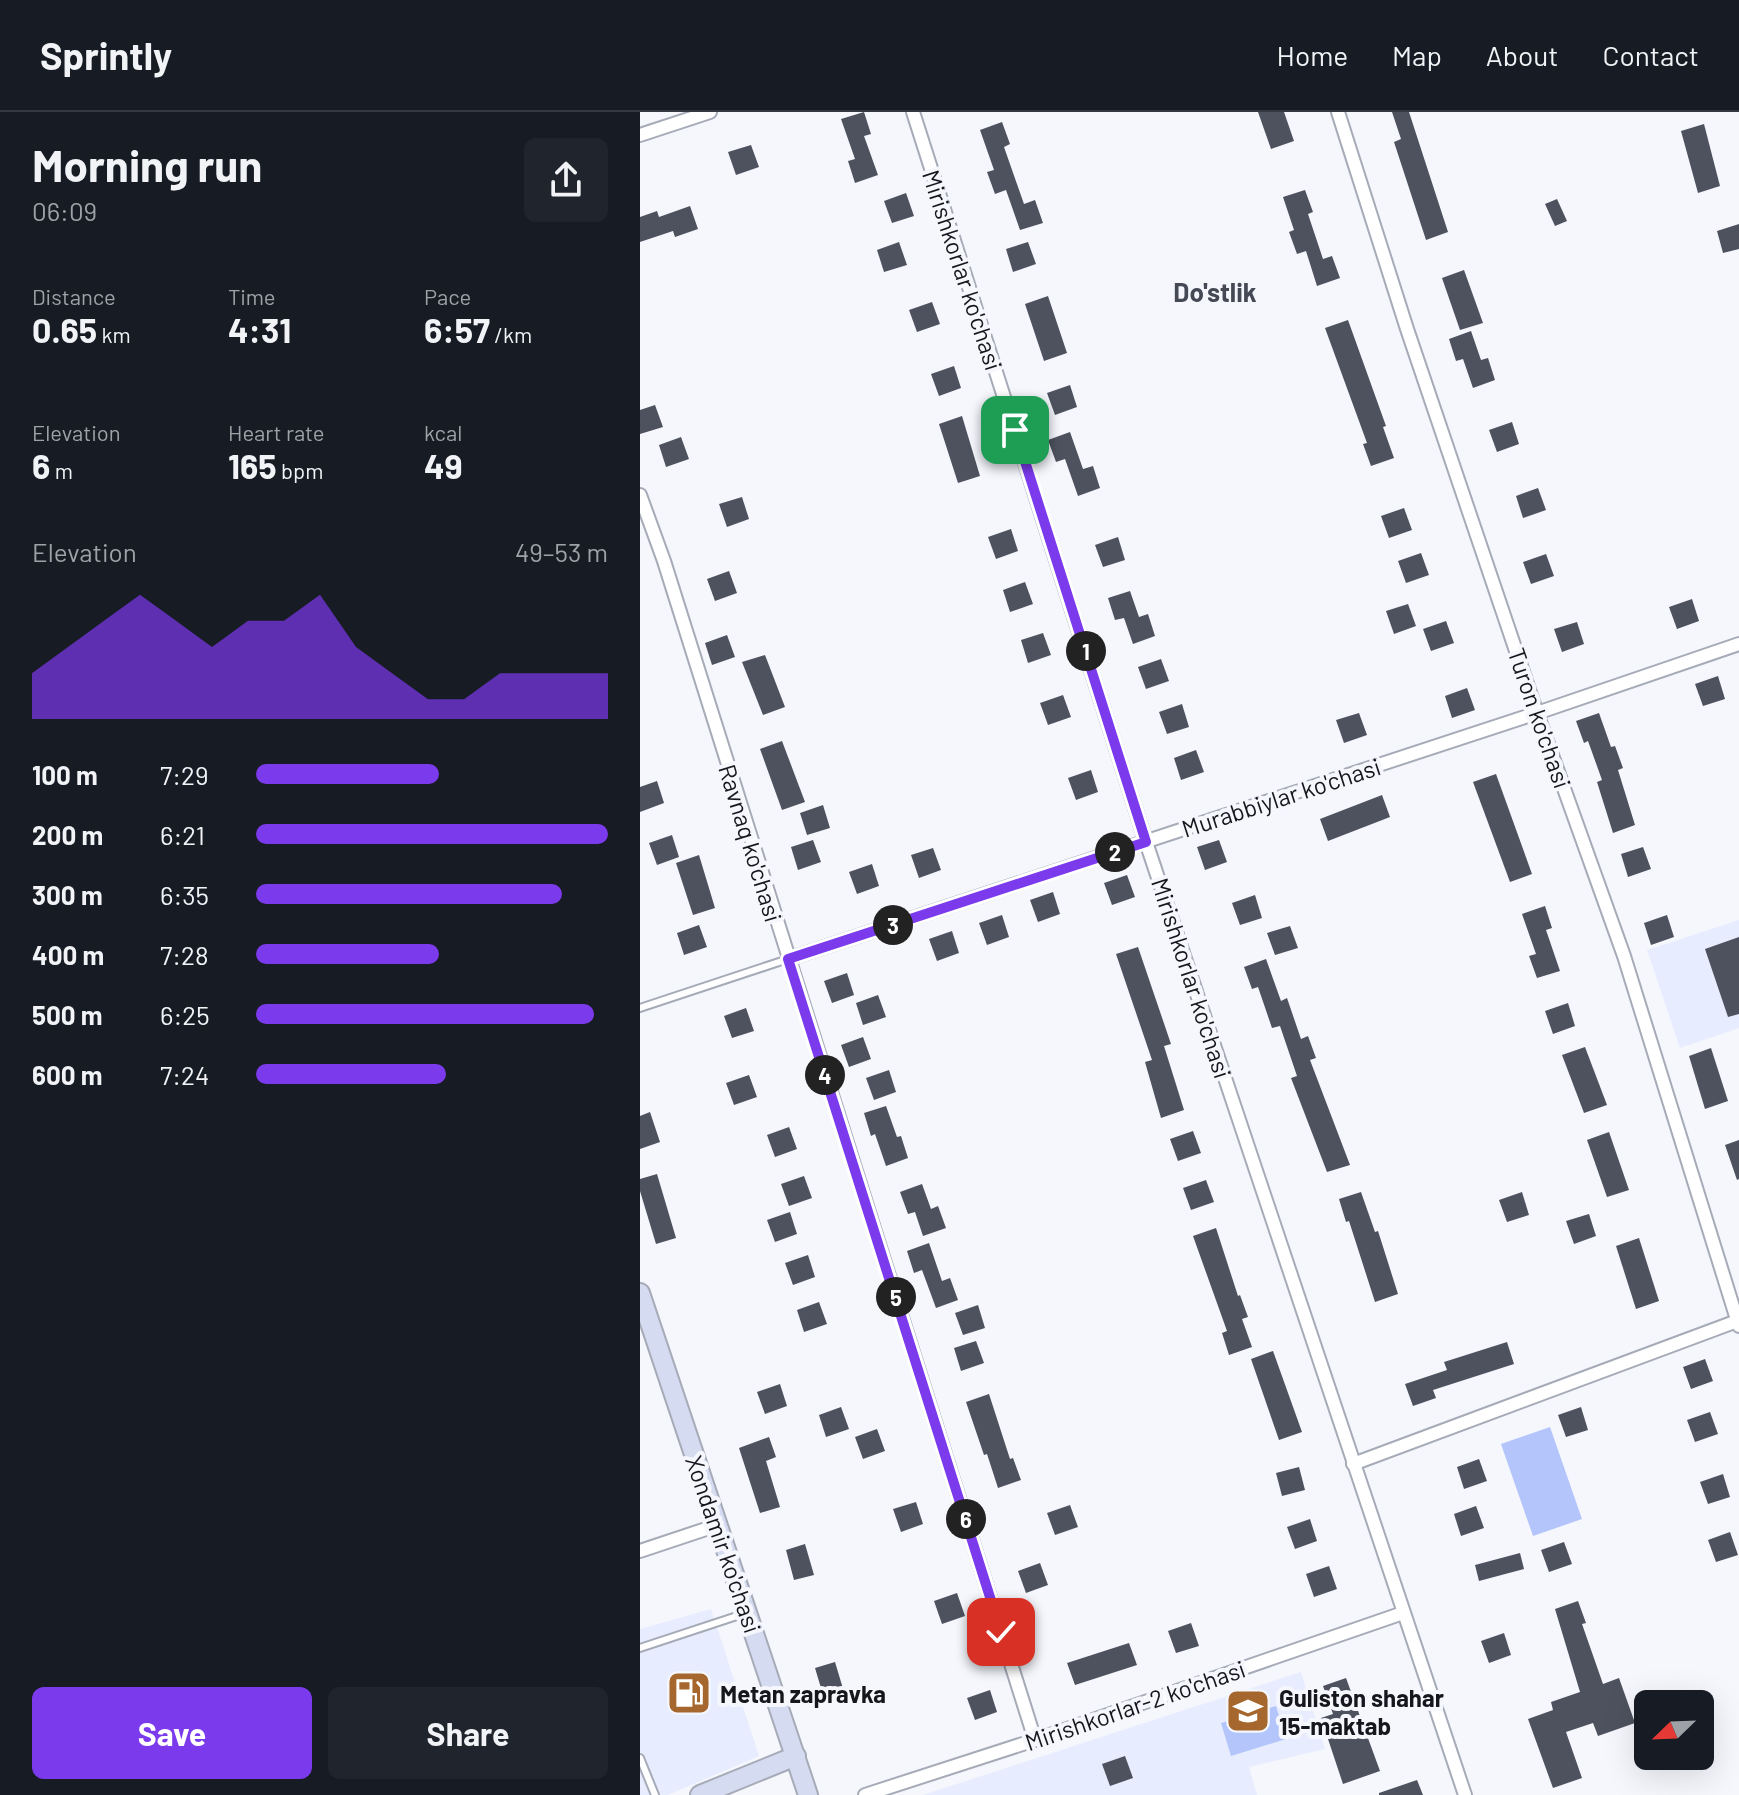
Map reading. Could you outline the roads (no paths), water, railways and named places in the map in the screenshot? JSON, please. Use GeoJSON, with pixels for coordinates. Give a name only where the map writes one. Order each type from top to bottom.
{"type":"FeatureCollection","features":[{"type":"Feature","properties":{"kind":"main road","name":"Xondamir ko'chasi"},"geometry":{"type":"LineString","coordinates":[[640,1293],[808,1795]]}},
{"type":"Feature","properties":{"kind":"main road"},"geometry":{"type":"LineString","coordinates":[[700,1795],[796,1756]]}},
{"type":"Feature","properties":{"kind":"street"},"geometry":{"type":"LineString","coordinates":[[640,135],[710,112]]}},
{"type":"Feature","properties":{"kind":"street","name":"Mirishkorlar ko'chasi"},"geometry":{"type":"LineString","coordinates":[[913,112],[1146,842],[1465,1795]]}},
{"type":"Feature","properties":{"kind":"street","name":"Turon ko'chasi"},"geometry":{"type":"LineString","coordinates":[[1338,112],[1407,329],[1537,713],[1624,956],[1738,1324]]}},
{"type":"Feature","properties":{"kind":"street","name":"Ravnaq ko'chasi"},"geometry":{"type":"LineString","coordinates":[[640,495],[664,561],[1035,1740]]}},
{"type":"Feature","properties":{"kind":"street","name":"Murabbiylar ko'chasi"},"geometry":{"type":"LineString","coordinates":[[788,959],[1739,644]]}},
{"type":"Feature","properties":{"kind":"street"},"geometry":{"type":"LineString","coordinates":[[1725,1281],[1739,1277]]}},
{"type":"Feature","properties":{"kind":"street"},"geometry":{"type":"LineString","coordinates":[[1353,1464],[1738,1324]]}},
{"type":"Feature","properties":{"kind":"street"},"geometry":{"type":"LineString","coordinates":[[640,1551],[718,1525]]}},
{"type":"Feature","properties":{"kind":"street","name":"Mirishkorlar-2 ko'chasi"},"geometry":{"type":"LineString","coordinates":[[865,1795],[1403,1613]]}},
{"type":"Feature","properties":{"kind":"lane","name":"Murabbiylar ko'chasi"},"geometry":{"type":"LineString","coordinates":[[640,1008],[788,959]]}},
{"type":"Feature","properties":{"kind":"lane"},"geometry":{"type":"LineString","coordinates":[[640,1648],[747,1613]]}},
{"type":"Feature","properties":{"kind":"lane"},"geometry":{"type":"LineString","coordinates":[[640,1758],[655,1795]]}},
{"type":"Feature","properties":{"kind":"place","name":"Metan zapravka"},"geometry":{"type":"Point","coordinates":[689,1693]}},
{"type":"Feature","properties":{"kind":"place","name":"Guliston shahar 15-maktab"},"geometry":{"type":"Point","coordinates":[1248,1711]}},
{"type":"Feature","properties":{"kind":"district","name":"Do'stlik"},"geometry":{"type":"Point","coordinates":[1215,291]}}]}
